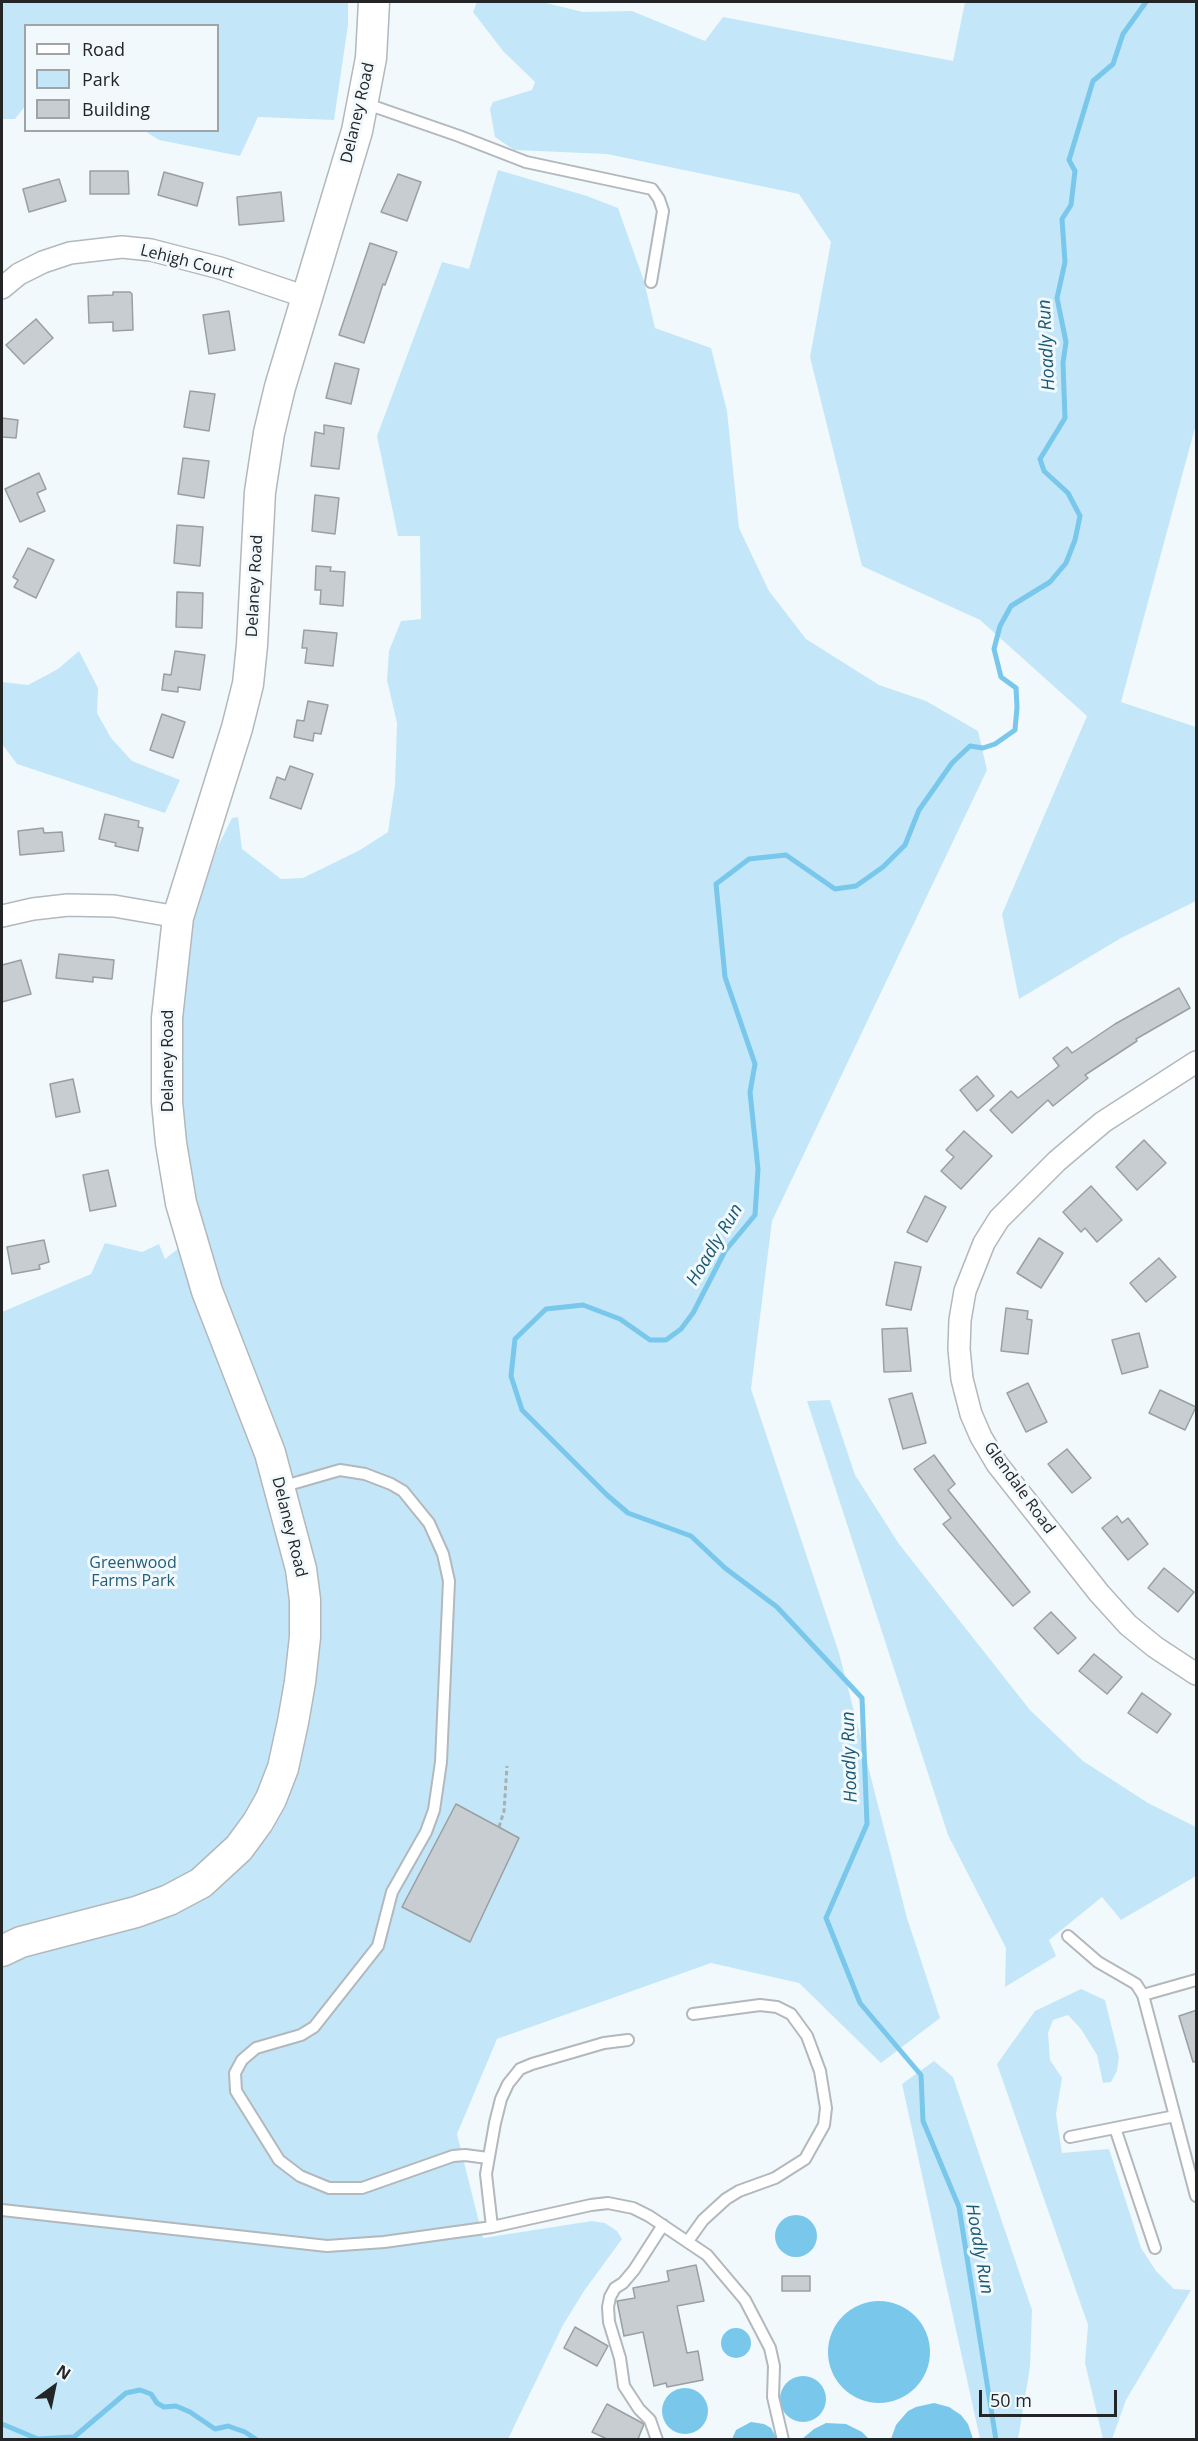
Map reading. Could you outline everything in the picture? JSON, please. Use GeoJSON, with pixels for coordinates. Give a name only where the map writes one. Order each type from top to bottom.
{"type":"FeatureCollection","features":[{"type":"Feature","properties":{"kind":"street","name":"Delaney Road"},"geometry":{"type":"LineString","coordinates":[[2,1951],[21,1942],[136,1912],[169,1900],[201,1884],[239,1848],[271,1798],[283,1768],[300,1682],[305,1637],[305,1600],[301,1569],[270,1453],[207,1291],[181,1203],[171,1143],[165,1060],[167,1018],[178,917],[237,728],[248,684],[260,492],[269,433],[280,387],[364,103],[373,41],[374,2]]}},
{"type":"Feature","properties":{"kind":"street","name":"Lehigh Court"},"geometry":{"type":"LineString","coordinates":[[2,288],[19,274],[43,262],[70,253],[122,247],[151,250],[220,268],[306,297]]}},
{"type":"Feature","properties":{"kind":"street"},"geometry":{"type":"LineString","coordinates":[[2,916],[33,909],[91,905],[145,909],[178,917]]}},
{"type":"Feature","properties":{"kind":"street","name":"Glendale Road"},"geometry":{"type":"LineString","coordinates":[[1197,1062],[1103,1122],[1057,1161],[999,1219],[984,1243],[965,1292],[960,1320],[959,1350],[962,1379],[971,1414],[997,1464],[1099,1593],[1128,1625],[1155,1647],[1197,1674]]}},
{"type":"Feature","properties":{"kind":"lane"},"geometry":{"type":"LineString","coordinates":[[364,103],[526,162],[652,189],[663,211],[651,282]]}},
{"type":"Feature","properties":{"kind":"lane"},"geometry":{"type":"LineString","coordinates":[[280,1488],[340,1470],[365,1474],[403,1491],[429,1523],[443,1554],[449,1581],[441,1762],[434,1810],[426,1832],[392,1892],[378,1946],[314,2027],[301,2035],[256,2048],[242,2060],[235,2073],[236,2091],[279,2160],[300,2176],[329,2188],[362,2188],[453,2156],[488,2158]]}},
{"type":"Feature","properties":{"kind":"lane"},"geometry":{"type":"LineString","coordinates":[[1068,1936],[1098,1962],[1136,1984],[1143,1995],[1197,2196]]}},
{"type":"Feature","properties":{"kind":"lane"},"geometry":{"type":"LineString","coordinates":[[1143,1995],[1197,1980]]}},
{"type":"Feature","properties":{"kind":"lane"},"geometry":{"type":"LineString","coordinates":[[688,2241],[703,2220],[726,2199],[775,2178],[805,2159],[824,2125],[826,2108],[820,2071],[807,2036],[791,2014],[777,2007],[760,2005],[693,2014]]}},
{"type":"Feature","properties":{"kind":"lane"},"geometry":{"type":"LineString","coordinates":[[492,2227],[486,2174],[501,2099],[508,2084],[520,2069],[604,2043],[628,2040]]}},
{"type":"Feature","properties":{"kind":"lane"},"geometry":{"type":"LineString","coordinates":[[1070,2137],[1175,2116]]}},
{"type":"Feature","properties":{"kind":"lane"},"geometry":{"type":"LineString","coordinates":[[1115,2128],[1155,2248]]}},
{"type":"Feature","properties":{"kind":"lane"},"geometry":{"type":"LineString","coordinates":[[2,2210],[327,2246],[384,2242],[492,2227],[608,2203],[633,2208],[707,2255],[745,2300],[770,2348],[774,2366],[775,2408],[783,2439]]}},
{"type":"Feature","properties":{"kind":"lane"},"geometry":{"type":"LineString","coordinates":[[657,2439],[650,2420],[639,2409],[624,2386],[620,2358],[609,2322],[608,2307],[615,2288],[623,2283],[634,2270],[663,2225]]}},
{"type":"Feature","properties":{"kind":"path"},"geometry":{"type":"LineString","coordinates":[[499,1827],[504,1811],[507,1766]]}},
{"type":"Feature","properties":{"kind":"green space"},"geometry":{"type":"Polygon","coordinates":[[[2,2],[348,2],[348,25],[334,120],[258,117],[240,156],[159,140],[147,132],[219,132],[219,24],[24,24],[24,107],[15,119],[2,119],[2,2]]]}},
{"type":"Feature","properties":{"kind":"green space"},"geometry":{"type":"Polygon","coordinates":[[[477,2],[542,2],[583,12],[632,11],[705,41],[723,17],[953,61],[965,2],[1196,2],[1196,424],[1121,702],[1196,727],[1196,901],[1121,938],[1019,999],[1002,914],[1087,716],[980,620],[862,566],[810,357],[831,242],[799,194],[607,154],[514,150],[495,137],[490,109],[493,102],[532,90],[535,82],[503,51],[473,12],[477,2]]]}},
{"type":"Feature","properties":{"kind":"green space","name":"Greenwood Farms Park"},"geometry":{"type":"Polygon","coordinates":[[[498,170],[587,196],[618,208],[644,281],[655,328],[711,348],[727,411],[739,528],[769,591],[806,639],[879,685],[926,701],[978,731],[987,770],[772,1221],[751,1389],[839,1653],[907,1918],[940,2018],[881,2063],[799,1983],[711,1963],[497,2039],[457,2134],[483,2238],[592,2221],[605,2223],[617,2231],[622,2239],[584,2291],[563,2325],[508,2439],[2,2439],[2,1312],[91,1274],[105,1243],[142,1252],[159,1244],[165,1259],[203,1229],[182,1128],[180,1027],[184,968],[197,903],[217,848],[232,818],[238,817],[242,849],[281,879],[303,878],[360,850],[388,832],[395,785],[397,723],[387,680],[389,651],[401,621],[421,619],[420,536],[398,536],[377,436],[442,262],[469,269],[498,170]]]}},
{"type":"Feature","properties":{"kind":"green space"},"geometry":{"type":"Polygon","coordinates":[[[79,651],[98,688],[97,713],[111,738],[132,761],[180,780],[165,813],[17,764],[2,744],[2,682],[28,685],[58,669],[79,651]]]}},
{"type":"Feature","properties":{"kind":"green space"},"geometry":{"type":"Polygon","coordinates":[[[830,1400],[855,1475],[899,1544],[1030,1710],[1083,1761],[1148,1803],[1196,1827],[1196,1876],[1121,1920],[1102,1897],[1049,1940],[1056,1956],[1005,1987],[1006,1948],[948,1835],[807,1401],[830,1400]]]}},
{"type":"Feature","properties":{"kind":"green space"},"geometry":{"type":"Polygon","coordinates":[[[1081,1989],[1105,2000],[1119,2057],[1117,2071],[1111,2082],[1103,2083],[1097,2055],[1081,2029],[1068,2015],[1053,2020],[1048,2033],[1050,2060],[1062,2078],[1056,2114],[1062,2153],[1109,2149],[1141,2248],[1156,2271],[1174,2289],[1191,2290],[1126,2400],[1112,2439],[1103,2439],[1085,2363],[1088,2325],[997,2064],[1035,2011],[1081,1989]]]}},
{"type":"Feature","properties":{"kind":"green space"},"geometry":{"type":"Polygon","coordinates":[[[934,2061],[953,2077],[1032,2310],[1030,2367],[1018,2439],[980,2439],[902,2084],[934,2061]]]}},
{"type":"Feature","properties":{"kind":"water"},"geometry":{"type":"Polygon","coordinates":[[[796,2215],[804,2216],[811,2221],[816,2228],[816,2244],[811,2251],[804,2256],[796,2257],[788,2256],[781,2251],[776,2244],[775,2236],[776,2228],[781,2221],[788,2216],[796,2215]]]}},
{"type":"Feature","properties":{"kind":"water"},"geometry":{"type":"Polygon","coordinates":[[[879,2301],[898,2305],[915,2316],[926,2333],[930,2352],[926,2371],[915,2388],[898,2399],[879,2403],[860,2399],[843,2388],[832,2371],[828,2352],[832,2333],[843,2316],[860,2305],[879,2301]]]}},
{"type":"Feature","properties":{"kind":"water"},"geometry":{"type":"Polygon","coordinates":[[[736,2328],[742,2329],[750,2337],[750,2349],[742,2357],[736,2358],[730,2357],[722,2349],[721,2343],[722,2337],[730,2329],[736,2328]]]}},
{"type":"Feature","properties":{"kind":"water"},"geometry":{"type":"Polygon","coordinates":[[[803,2376],[819,2383],[826,2399],[819,2415],[803,2422],[787,2415],[780,2399],[787,2383],[803,2376]]]}},
{"type":"Feature","properties":{"kind":"water"},"geometry":{"type":"Polygon","coordinates":[[[685,2388],[701,2395],[708,2411],[701,2427],[685,2434],[669,2427],[662,2411],[669,2395],[685,2388]]]}},
{"type":"Feature","properties":{"kind":"water"},"geometry":{"type":"Polygon","coordinates":[[[934,2403],[949,2407],[961,2415],[968,2424],[973,2439],[891,2439],[896,2425],[908,2411],[934,2403]]]}},
{"type":"Feature","properties":{"kind":"water"},"geometry":{"type":"Polygon","coordinates":[[[751,2422],[764,2424],[771,2428],[777,2439],[732,2439],[736,2430],[751,2422]]]}},
{"type":"Feature","properties":{"kind":"water"},"geometry":{"type":"Polygon","coordinates":[[[826,2423],[846,2424],[862,2432],[869,2439],[802,2439],[826,2423]]]}},
{"type":"Feature","properties":{"kind":"building"},"geometry":{"type":"Polygon","coordinates":[[[90,171],[128,171],[129,194],[90,194],[90,171]]]}},
{"type":"Feature","properties":{"kind":"building"},"geometry":{"type":"Polygon","coordinates":[[[164,172],[203,183],[197,206],[158,195],[164,172]]]}},
{"type":"Feature","properties":{"kind":"building"},"geometry":{"type":"Polygon","coordinates":[[[398,174],[421,182],[407,221],[381,212],[398,174]]]}},
{"type":"Feature","properties":{"kind":"building"},"geometry":{"type":"Polygon","coordinates":[[[59,179],[66,201],[29,212],[23,189],[59,179]]]}},
{"type":"Feature","properties":{"kind":"building"},"geometry":{"type":"Polygon","coordinates":[[[281,192],[284,221],[239,225],[237,197],[281,192]]]}},
{"type":"Feature","properties":{"kind":"building"},"geometry":{"type":"Polygon","coordinates":[[[370,243],[397,252],[385,285],[383,284],[364,343],[339,335],[370,243]]]}},
{"type":"Feature","properties":{"kind":"building"},"geometry":{"type":"Polygon","coordinates":[[[113,292],[132,294],[133,330],[113,331],[113,322],[89,323],[88,296],[113,295],[113,292]]]}},
{"type":"Feature","properties":{"kind":"building"},"geometry":{"type":"Polygon","coordinates":[[[229,311],[235,350],[209,354],[203,315],[229,311]]]}},
{"type":"Feature","properties":{"kind":"building"},"geometry":{"type":"Polygon","coordinates":[[[36,319],[53,338],[24,364],[6,345],[36,319]]]}},
{"type":"Feature","properties":{"kind":"building"},"geometry":{"type":"Polygon","coordinates":[[[335,363],[359,369],[351,404],[326,398],[335,363]]]}},
{"type":"Feature","properties":{"kind":"building"},"geometry":{"type":"Polygon","coordinates":[[[190,391],[215,394],[209,431],[184,427],[190,391]]]}},
{"type":"Feature","properties":{"kind":"building"},"geometry":{"type":"Polygon","coordinates":[[[2,418],[18,420],[16,438],[2,437],[2,418]]]}},
{"type":"Feature","properties":{"kind":"building"},"geometry":{"type":"Polygon","coordinates":[[[324,425],[344,428],[339,469],[311,466],[315,432],[324,434],[324,425]]]}},
{"type":"Feature","properties":{"kind":"building"},"geometry":{"type":"Polygon","coordinates":[[[183,458],[209,461],[204,498],[178,494],[183,458]]]}},
{"type":"Feature","properties":{"kind":"building"},"geometry":{"type":"Polygon","coordinates":[[[39,473],[46,489],[37,493],[45,511],[20,522],[5,489],[39,473]]]}},
{"type":"Feature","properties":{"kind":"building"},"geometry":{"type":"Polygon","coordinates":[[[315,495],[339,498],[335,534],[312,531],[315,495]]]}},
{"type":"Feature","properties":{"kind":"building"},"geometry":{"type":"Polygon","coordinates":[[[177,525],[203,527],[200,566],[174,563],[177,525]]]}},
{"type":"Feature","properties":{"kind":"building"},"geometry":{"type":"Polygon","coordinates":[[[28,548],[54,560],[36,598],[14,587],[18,580],[13,577],[28,548]]]}},
{"type":"Feature","properties":{"kind":"building"},"geometry":{"type":"Polygon","coordinates":[[[316,566],[331,567],[330,571],[345,572],[343,606],[320,604],[321,590],[315,590],[316,566]]]}},
{"type":"Feature","properties":{"kind":"building"},"geometry":{"type":"Polygon","coordinates":[[[177,592],[203,593],[202,628],[176,627],[177,592]]]}},
{"type":"Feature","properties":{"kind":"building"},"geometry":{"type":"Polygon","coordinates":[[[304,630],[337,633],[333,666],[305,663],[307,648],[302,648],[304,630]]]}},
{"type":"Feature","properties":{"kind":"building"},"geometry":{"type":"Polygon","coordinates":[[[175,651],[205,655],[200,690],[178,687],[178,692],[162,690],[164,674],[171,675],[175,651]]]}},
{"type":"Feature","properties":{"kind":"building"},"geometry":{"type":"Polygon","coordinates":[[[308,701],[328,705],[321,734],[314,733],[313,741],[294,737],[297,720],[304,721],[308,701]]]}},
{"type":"Feature","properties":{"kind":"building"},"geometry":{"type":"Polygon","coordinates":[[[162,714],[185,722],[173,758],[150,750],[162,714]]]}},
{"type":"Feature","properties":{"kind":"building"},"geometry":{"type":"Polygon","coordinates":[[[290,766],[313,774],[301,809],[270,798],[277,777],[285,780],[290,766]]]}},
{"type":"Feature","properties":{"kind":"building"},"geometry":{"type":"Polygon","coordinates":[[[105,814],[139,821],[138,827],[143,828],[138,851],[115,846],[116,843],[99,839],[105,814]]]}},
{"type":"Feature","properties":{"kind":"building"},"geometry":{"type":"Polygon","coordinates":[[[43,828],[44,833],[62,832],[64,851],[20,855],[18,831],[43,828]]]}},
{"type":"Feature","properties":{"kind":"building"},"geometry":{"type":"Polygon","coordinates":[[[59,954],[114,960],[112,979],[93,977],[93,982],[56,978],[59,954]]]}},
{"type":"Feature","properties":{"kind":"building"},"geometry":{"type":"Polygon","coordinates":[[[21,960],[31,994],[2,1002],[2,965],[21,960]]]}},
{"type":"Feature","properties":{"kind":"building"},"geometry":{"type":"Polygon","coordinates":[[[1179,988],[1190,1008],[1136,1039],[1137,1041],[1085,1075],[1088,1078],[1053,1106],[1048,1100],[1012,1133],[990,1110],[1011,1091],[1018,1098],[1059,1066],[1053,1058],[1067,1047],[1072,1053],[1115,1024],[1179,988]]]}},
{"type":"Feature","properties":{"kind":"building"},"geometry":{"type":"Polygon","coordinates":[[[977,1076],[994,1096],[977,1111],[960,1090],[977,1076]]]}},
{"type":"Feature","properties":{"kind":"building"},"geometry":{"type":"Polygon","coordinates":[[[73,1079],[80,1112],[56,1117],[50,1084],[73,1079]]]}},
{"type":"Feature","properties":{"kind":"building"},"geometry":{"type":"Polygon","coordinates":[[[964,1131],[992,1156],[961,1189],[941,1171],[954,1157],[946,1150],[964,1131]]]}},
{"type":"Feature","properties":{"kind":"building"},"geometry":{"type":"Polygon","coordinates":[[[1144,1140],[1166,1163],[1137,1190],[1116,1167],[1144,1140]]]}},
{"type":"Feature","properties":{"kind":"building"},"geometry":{"type":"Polygon","coordinates":[[[108,1170],[116,1206],[90,1211],[83,1175],[108,1170]]]}},
{"type":"Feature","properties":{"kind":"building"},"geometry":{"type":"Polygon","coordinates":[[[1091,1186],[1122,1220],[1097,1242],[1085,1228],[1081,1232],[1063,1212],[1091,1186]]]}},
{"type":"Feature","properties":{"kind":"building"},"geometry":{"type":"Polygon","coordinates":[[[925,1196],[946,1207],[927,1242],[907,1232],[925,1196]]]}},
{"type":"Feature","properties":{"kind":"building"},"geometry":{"type":"Polygon","coordinates":[[[1039,1238],[1063,1253],[1041,1288],[1017,1273],[1039,1238]]]}},
{"type":"Feature","properties":{"kind":"building"},"geometry":{"type":"Polygon","coordinates":[[[44,1240],[49,1262],[39,1265],[40,1269],[12,1274],[7,1247],[44,1240]]]}},
{"type":"Feature","properties":{"kind":"building"},"geometry":{"type":"Polygon","coordinates":[[[1159,1258],[1176,1277],[1146,1302],[1130,1283],[1159,1258]]]}},
{"type":"Feature","properties":{"kind":"building"},"geometry":{"type":"Polygon","coordinates":[[[895,1262],[921,1267],[911,1310],[886,1305],[895,1262]]]}},
{"type":"Feature","properties":{"kind":"building"},"geometry":{"type":"Polygon","coordinates":[[[1006,1308],[1028,1311],[1027,1319],[1032,1320],[1028,1354],[1001,1351],[1006,1308]]]}},
{"type":"Feature","properties":{"kind":"building"},"geometry":{"type":"Polygon","coordinates":[[[907,1328],[911,1371],[884,1372],[882,1329],[907,1328]]]}},
{"type":"Feature","properties":{"kind":"building"},"geometry":{"type":"Polygon","coordinates":[[[1139,1333],[1148,1367],[1122,1374],[1112,1340],[1139,1333]]]}},
{"type":"Feature","properties":{"kind":"building"},"geometry":{"type":"Polygon","coordinates":[[[1028,1383],[1047,1422],[1026,1432],[1007,1393],[1028,1383]]]}},
{"type":"Feature","properties":{"kind":"building"},"geometry":{"type":"Polygon","coordinates":[[[1160,1390],[1196,1407],[1185,1430],[1149,1413],[1160,1390]]]}},
{"type":"Feature","properties":{"kind":"building"},"geometry":{"type":"Polygon","coordinates":[[[912,1393],[926,1443],[903,1449],[889,1399],[912,1393]]]}},
{"type":"Feature","properties":{"kind":"building"},"geometry":{"type":"Polygon","coordinates":[[[1067,1449],[1091,1478],[1072,1493],[1048,1464],[1067,1449]]]}},
{"type":"Feature","properties":{"kind":"building"},"geometry":{"type":"Polygon","coordinates":[[[934,1455],[955,1484],[948,1490],[1030,1592],[1013,1606],[943,1524],[951,1518],[914,1469],[934,1455]]]}},
{"type":"Feature","properties":{"kind":"building"},"geometry":{"type":"Polygon","coordinates":[[[1117,1516],[1122,1523],[1128,1518],[1148,1544],[1128,1560],[1102,1528],[1117,1516]]]}},
{"type":"Feature","properties":{"kind":"building"},"geometry":{"type":"Polygon","coordinates":[[[1164,1568],[1194,1592],[1178,1612],[1148,1588],[1164,1568]]]}},
{"type":"Feature","properties":{"kind":"building"},"geometry":{"type":"Polygon","coordinates":[[[1051,1612],[1076,1638],[1058,1654],[1034,1628],[1051,1612]]]}},
{"type":"Feature","properties":{"kind":"building"},"geometry":{"type":"Polygon","coordinates":[[[1094,1654],[1122,1677],[1107,1694],[1079,1671],[1094,1654]]]}},
{"type":"Feature","properties":{"kind":"building"},"geometry":{"type":"Polygon","coordinates":[[[1142,1693],[1171,1714],[1157,1733],[1128,1713],[1142,1693]]]}},
{"type":"Feature","properties":{"kind":"building"},"geometry":{"type":"Polygon","coordinates":[[[456,1804],[519,1838],[470,1942],[402,1907],[456,1804]]]}},
{"type":"Feature","properties":{"kind":"building"},"geometry":{"type":"Polygon","coordinates":[[[1197,2010],[1197,2061],[1193,2062],[1179,2016],[1197,2010]]]}},
{"type":"Feature","properties":{"kind":"building"},"geometry":{"type":"Polygon","coordinates":[[[696,2265],[704,2301],[677,2306],[687,2353],[698,2351],[703,2380],[667,2387],[666,2383],[654,2386],[643,2332],[624,2336],[617,2301],[635,2298],[633,2288],[669,2281],[667,2271],[696,2265]]]}},
{"type":"Feature","properties":{"kind":"building"},"geometry":{"type":"Polygon","coordinates":[[[782,2276],[810,2276],[810,2291],[782,2291],[782,2276]]]}},
{"type":"Feature","properties":{"kind":"building"},"geometry":{"type":"Polygon","coordinates":[[[575,2327],[608,2346],[597,2366],[564,2348],[575,2327]]]}},
{"type":"Feature","properties":{"kind":"building"},"geometry":{"type":"Polygon","coordinates":[[[607,2404],[644,2424],[638,2439],[607,2439],[592,2432],[607,2404]]]}},
{"type":"Feature","properties":{"kind":"waterway","name":"Hoadly Run"},"geometry":{"type":"LineString","coordinates":[[996,2440],[959,2207],[923,2121],[921,2075],[860,2003],[826,1918],[867,1824],[862,1698],[777,1607],[725,1568],[691,1536],[628,1513],[607,1495],[522,1410],[511,1376],[515,1339],[546,1309],[583,1305],[620,1319],[650,1340],[666,1340],[681,1329],[693,1313],[725,1251],[755,1215],[758,1169],[750,1092],[755,1064],[725,977],[716,884],[749,859],[786,855],[835,889],[856,886],[883,867],[905,845],[919,810],[952,763],[970,746],[983,748],[995,744],[1015,730],[1016,688],[1001,677],[994,649],[1000,626],[1011,606],[1050,582],[1066,563],[1075,540],[1080,516],[1068,493],[1044,471],[1040,459],[1065,418],[1063,363],[1066,342],[1057,298],[1065,262],[1062,219],[1071,205],[1075,171],[1069,160],[1093,81],[1113,64],[1123,34],[1146,2]]}},
{"type":"Feature","properties":{"kind":"waterway"},"geometry":{"type":"LineString","coordinates":[[2,2424],[38,2439],[74,2437],[126,2393],[140,2390],[151,2394],[157,2403],[164,2407],[176,2406],[190,2412],[215,2429],[228,2426],[245,2432],[257,2440]]}}]}
